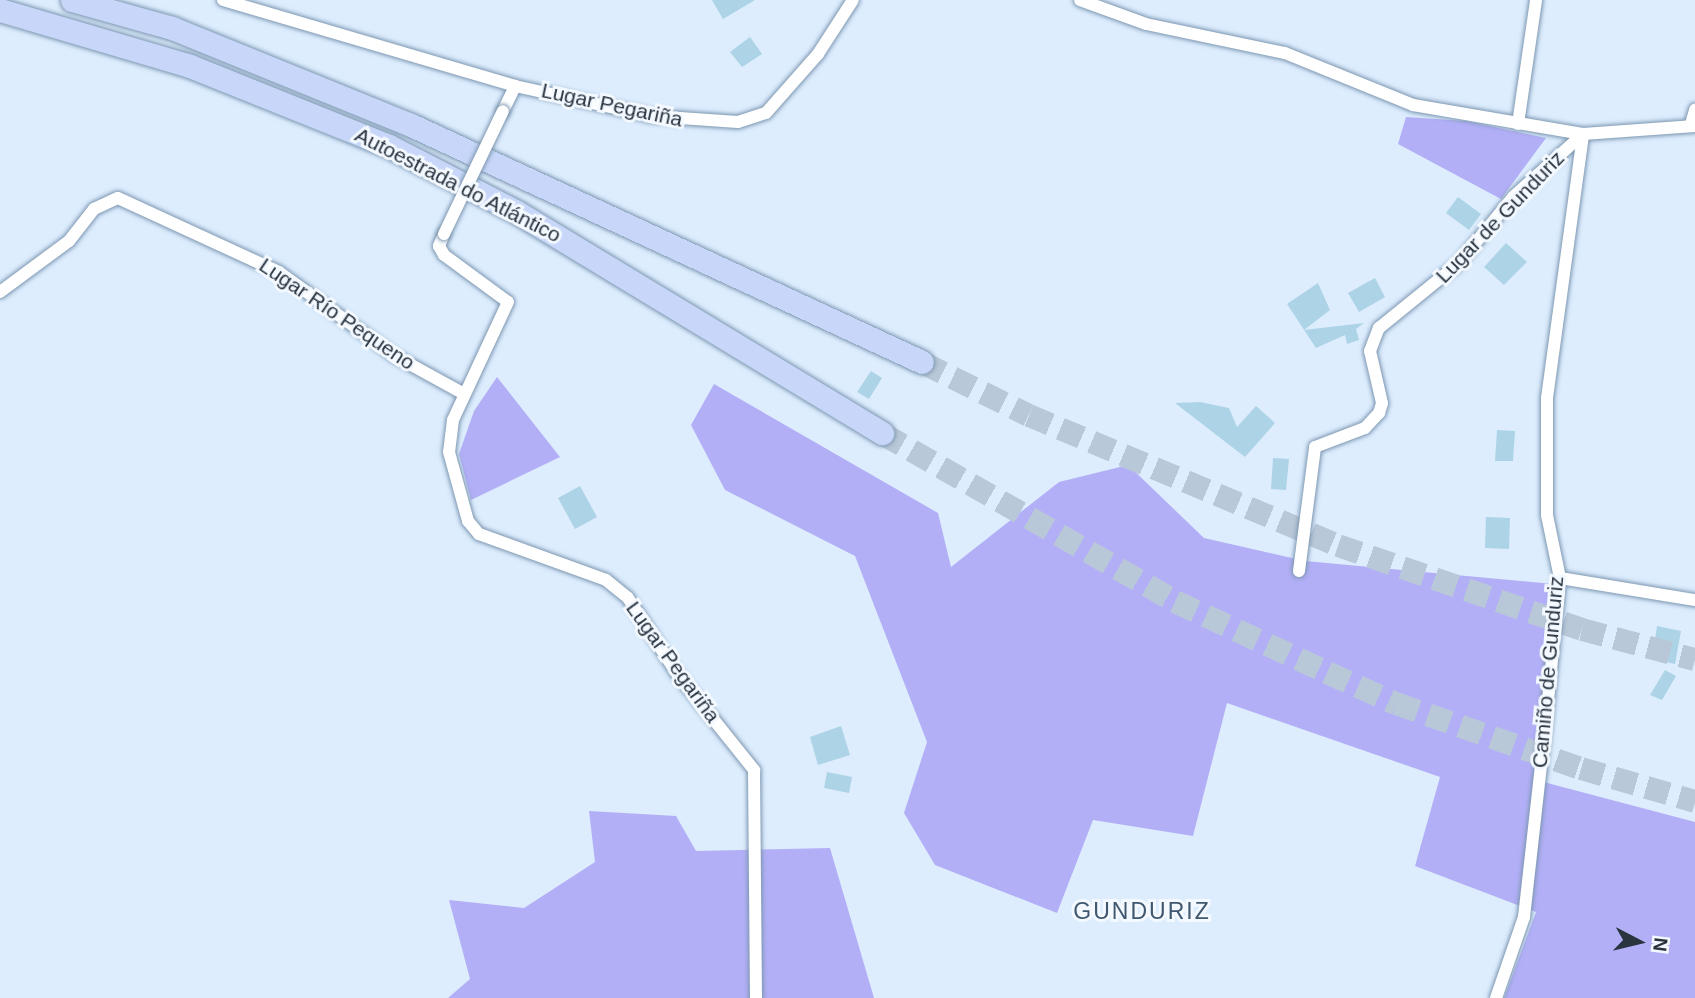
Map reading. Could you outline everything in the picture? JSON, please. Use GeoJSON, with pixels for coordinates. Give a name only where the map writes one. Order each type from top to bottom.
{"type":"FeatureCollection","features":[{"type":"Feature","properties":{"kind":"highway","name":"Autoestrada do Atlántico"},"geometry":{"type":"LineString","coordinates":[[72,0],[172,28],[359,103],[922,362]]}},
{"type":"Feature","properties":{"kind":"highway","name":"Autoestrada do Atlántico"},"geometry":{"type":"LineString","coordinates":[[0,10],[190,66],[389,146],[529,219],[882,433]]}},
{"type":"Feature","properties":{"kind":"street"},"geometry":{"type":"LineString","coordinates":[[223,0],[515,86]]}},
{"type":"Feature","properties":{"kind":"street","name":"Lugar Pegariña"},"geometry":{"type":"LineString","coordinates":[[756,998],[754,771],[678,675],[628,598],[606,580],[479,534],[468,521],[449,452],[464,394],[508,302],[444,255],[439,246],[515,86],[651,116],[738,122],[766,113],[818,54],[853,0]]}},
{"type":"Feature","properties":{"kind":"street"},"geometry":{"type":"LineString","coordinates":[[1080,0],[1146,24],[1285,53],[1391,99],[1518,124],[1583,134],[1693,125],[1695,110]]}},
{"type":"Feature","properties":{"kind":"street"},"geometry":{"type":"LineString","coordinates":[[1518,124],[1536,0]]}},
{"type":"Feature","properties":{"kind":"street","name":"Lugar de Gunduriz"},"geometry":{"type":"LineString","coordinates":[[1299,571],[1315,447],[1365,428],[1379,413],[1382,403],[1370,351],[1379,328],[1459,263],[1513,197],[1583,134]]}},
{"type":"Feature","properties":{"kind":"street","name":"Camiño de Gunduriz"},"geometry":{"type":"LineString","coordinates":[[1496,998],[1524,917],[1560,578],[1544,456],[1583,134]]}},
{"type":"Feature","properties":{"kind":"street","name":"Lugar Río Pequeno"},"geometry":{"type":"LineString","coordinates":[[0,292],[69,241],[94,209],[118,198],[279,272],[395,356],[464,394]]}},
{"type":"Feature","properties":{"kind":"street"},"geometry":{"type":"LineString","coordinates":[[1560,578],[1695,600]]}},
{"type":"Feature","properties":{"kind":"shaded area"},"geometry":{"type":"Polygon","coordinates":[[[1406,117],[1466,121],[1546,138],[1501,199],[1398,144],[1406,117]]]}},
{"type":"Feature","properties":{"kind":"shaded area"},"geometry":{"type":"Polygon","coordinates":[[[497,377],[560,457],[471,500],[459,454],[474,411],[497,377]]]}},
{"type":"Feature","properties":{"kind":"shaded area"},"geometry":{"type":"Polygon","coordinates":[[[714,384],[938,513],[951,567],[1059,482],[1128,465],[1204,538],[1305,561],[1553,584],[1536,780],[1695,822],[1695,998],[1504,998],[1536,912],[1415,866],[1440,777],[1227,703],[1193,836],[1093,820],[1057,913],[935,865],[904,813],[927,742],[855,556],[725,490],[691,425],[714,384]]]}},
{"type":"Feature","properties":{"kind":"shaded area"},"geometry":{"type":"Polygon","coordinates":[[[589,811],[676,816],[696,851],[830,848],[874,998],[448,998],[470,979],[449,900],[524,908],[595,862],[589,811]]]}},
{"type":"Feature","properties":{"kind":"building"},"geometry":{"type":"Polygon","coordinates":[[[712,0],[755,0],[723,19],[712,0]]]}},
{"type":"Feature","properties":{"kind":"building"},"geometry":{"type":"Polygon","coordinates":[[[750,37],[762,54],[742,67],[730,52],[750,37]]]}},
{"type":"Feature","properties":{"kind":"building"},"geometry":{"type":"Polygon","coordinates":[[[1458,197],[1481,214],[1469,230],[1446,213],[1458,197]]]}},
{"type":"Feature","properties":{"kind":"building"},"geometry":{"type":"Polygon","coordinates":[[[1506,243],[1527,262],[1504,285],[1484,267],[1506,243]]]}},
{"type":"Feature","properties":{"kind":"building"},"geometry":{"type":"Polygon","coordinates":[[[1375,278],[1385,297],[1359,312],[1348,293],[1375,278]]]}},
{"type":"Feature","properties":{"kind":"building"},"geometry":{"type":"Polygon","coordinates":[[[1318,283],[1330,310],[1304,330],[1287,304],[1318,283]]]}},
{"type":"Feature","properties":{"kind":"building"},"geometry":{"type":"Polygon","coordinates":[[[1364,323],[1356,329],[1359,340],[1347,344],[1345,335],[1316,348],[1304,330],[1364,323]]]}},
{"type":"Feature","properties":{"kind":"building"},"geometry":{"type":"Polygon","coordinates":[[[871,371],[882,378],[869,399],[857,392],[871,371]]]}},
{"type":"Feature","properties":{"kind":"building"},"geometry":{"type":"Polygon","coordinates":[[[1200,402],[1229,408],[1237,427],[1256,406],[1275,423],[1245,457],[1175,403],[1200,402]]]}},
{"type":"Feature","properties":{"kind":"building"},"geometry":{"type":"Polygon","coordinates":[[[1497,430],[1515,431],[1513,461],[1495,461],[1497,430]]]}},
{"type":"Feature","properties":{"kind":"building"},"geometry":{"type":"Polygon","coordinates":[[[1273,458],[1289,459],[1286,490],[1271,489],[1273,458]]]}},
{"type":"Feature","properties":{"kind":"building"},"geometry":{"type":"Polygon","coordinates":[[[580,486],[597,517],[575,529],[558,498],[580,486]]]}},
{"type":"Feature","properties":{"kind":"building"},"geometry":{"type":"Polygon","coordinates":[[[1486,517],[1510,518],[1509,549],[1485,548],[1486,517]]]}},
{"type":"Feature","properties":{"kind":"building"},"geometry":{"type":"Polygon","coordinates":[[[1657,626],[1681,631],[1675,664],[1652,659],[1657,626]]]}},
{"type":"Feature","properties":{"kind":"building"},"geometry":{"type":"Polygon","coordinates":[[[1665,670],[1676,676],[1662,700],[1650,695],[1665,670]]]}},
{"type":"Feature","properties":{"kind":"building"},"geometry":{"type":"Polygon","coordinates":[[[841,726],[850,755],[818,765],[810,737],[841,726]]]}},
{"type":"Feature","properties":{"kind":"building"},"geometry":{"type":"Polygon","coordinates":[[[827,772],[852,777],[849,793],[824,788],[827,772]]]}},
{"type":"Feature","properties":{"kind":"tunnel"},"geometry":{"type":"LineString","coordinates":[[922,362],[1029,415],[1338,545],[1582,629],[1695,659]]}},
{"type":"Feature","properties":{"kind":"tunnel"},"geometry":{"type":"LineString","coordinates":[[882,433],[1175,601],[1327,672],[1396,703],[1581,768],[1695,801]]}},
{"type":"Feature","properties":{"kind":"district","name":"GUNDURIZ"},"geometry":{"type":"Point","coordinates":[1142,911]}}]}
